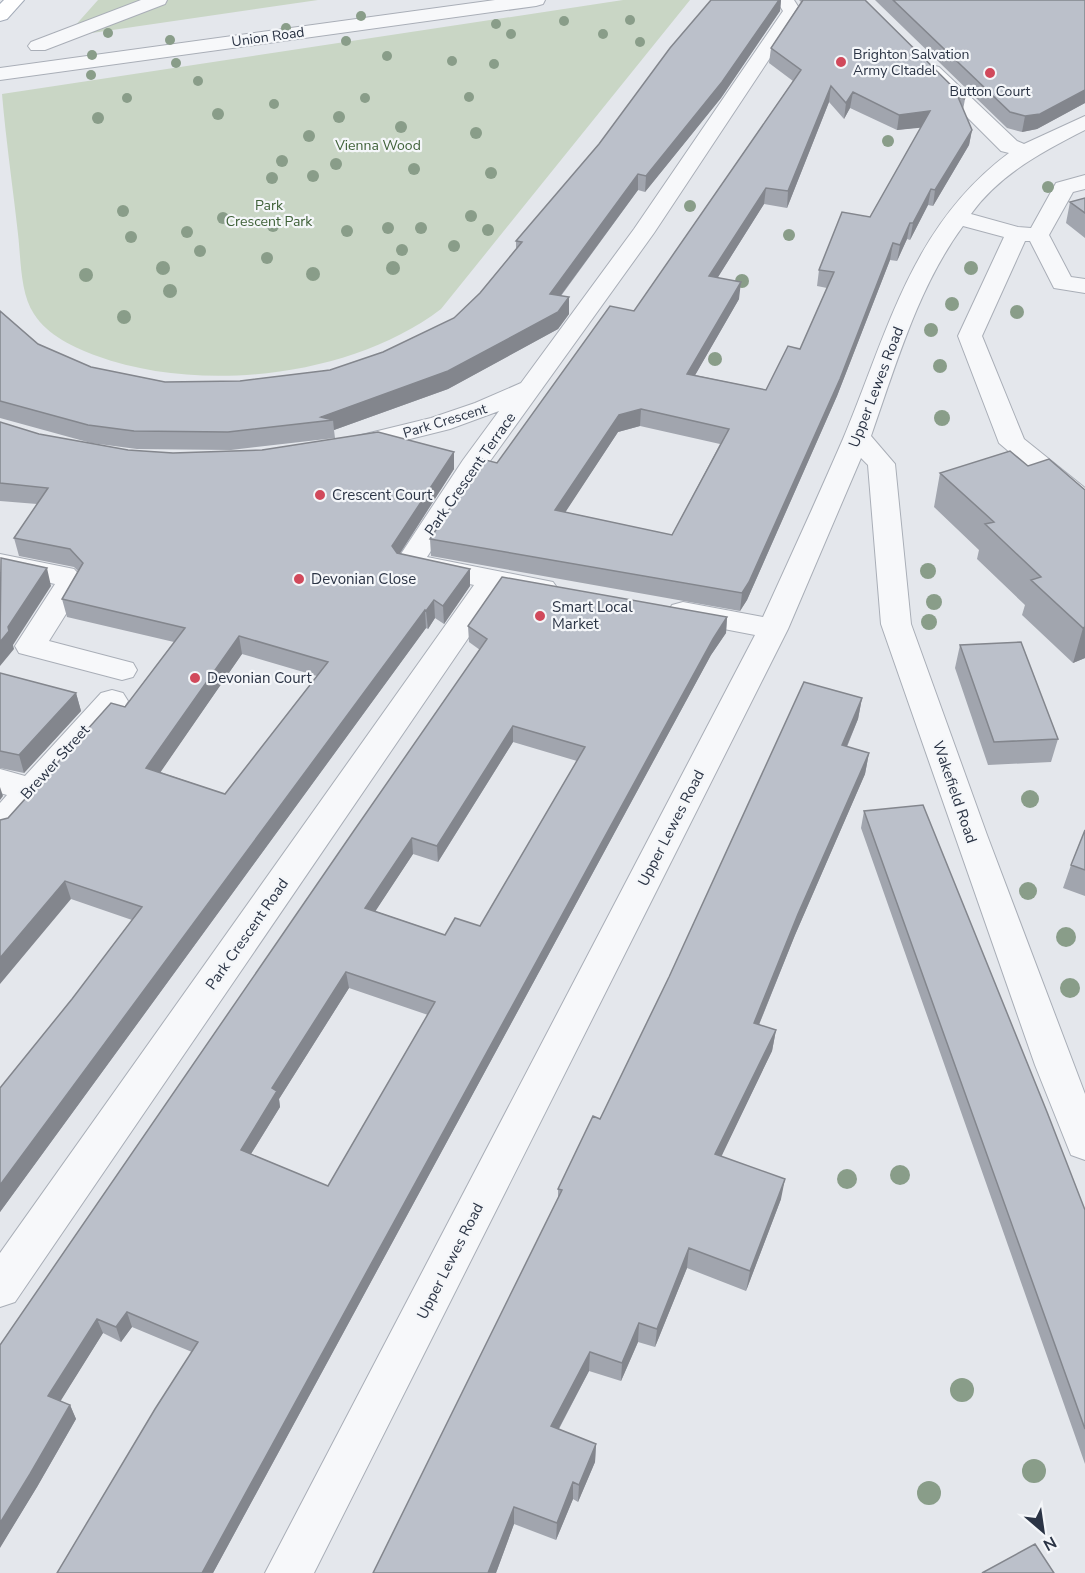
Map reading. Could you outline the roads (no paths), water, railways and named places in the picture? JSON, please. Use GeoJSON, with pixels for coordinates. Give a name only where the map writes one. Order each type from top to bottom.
{"type":"FeatureCollection","features":[{"type":"Feature","properties":{"kind":"main road"},"geometry":{"type":"LineString","coordinates":[[0,15],[15,0]]}},
{"type":"Feature","properties":{"kind":"street"},"geometry":{"type":"LineString","coordinates":[[38,46],[158,0]]}},
{"type":"Feature","properties":{"kind":"street","name":"Union Road"},"geometry":{"type":"LineString","coordinates":[[0,74],[536,0]]}},
{"type":"Feature","properties":{"kind":"street","name":"Park Crescent"},"geometry":{"type":"LineString","coordinates":[[330,450],[398,435],[471,415],[531,386],[643,233],[792,11],[785,0]]}},
{"type":"Feature","properties":{"kind":"street"},"geometry":{"type":"LineString","coordinates":[[918,57],[1009,146],[1025,152]]}},
{"type":"Feature","properties":{"kind":"street","name":"Upper Lewes Road"},"geometry":{"type":"LineString","coordinates":[[289,1573],[773,629],[858,437],[897,329],[935,248],[957,217],[986,184],[1025,152],[1085,122]]}},
{"type":"Feature","properties":{"kind":"street"},"geometry":{"type":"LineString","coordinates":[[1085,182],[1064,188],[1027,234],[970,336],[1012,443],[1085,502]]}},
{"type":"Feature","properties":{"kind":"street"},"geometry":{"type":"LineString","coordinates":[[957,217],[1027,234],[1074,285],[1064,309]]}},
{"type":"Feature","properties":{"kind":"street","name":"Park Crescent Terrace"},"geometry":{"type":"LineString","coordinates":[[493,580],[409,563],[531,386]]}},
{"type":"Feature","properties":{"kind":"street","name":"Wakefield Road"},"geometry":{"type":"LineString","coordinates":[[858,437],[881,465],[896,624],[978,857],[1085,1143]]}},
{"type":"Feature","properties":{"kind":"street"},"geometry":{"type":"LineString","coordinates":[[0,563],[64,576],[71,582],[30,646],[122,670]]}},
{"type":"Feature","properties":{"kind":"street"},"geometry":{"type":"LineString","coordinates":[[493,580],[573,594]]}},
{"type":"Feature","properties":{"kind":"street","name":"Park Crescent Road"},"geometry":{"type":"LineString","coordinates":[[0,1288],[493,580]]}},
{"type":"Feature","properties":{"kind":"street"},"geometry":{"type":"LineString","coordinates":[[653,607],[773,629]]}},
{"type":"Feature","properties":{"kind":"street","name":"Brewer Street"},"geometry":{"type":"LineString","coordinates":[[0,825],[15,786],[112,701]]}},
{"type":"Feature","properties":{"kind":"place","name":"Brighton Salvation Army CItadel"},"geometry":{"type":"Point","coordinates":[841,62]}},
{"type":"Feature","properties":{"kind":"place","name":"Button Court"},"geometry":{"type":"Point","coordinates":[990,73]}},
{"type":"Feature","properties":{"kind":"place","name":"Crescent Court"},"geometry":{"type":"Point","coordinates":[320,495]}},
{"type":"Feature","properties":{"kind":"place","name":"Devonian Close"},"geometry":{"type":"Point","coordinates":[299,579]}},
{"type":"Feature","properties":{"kind":"place","name":"Smart Local Market"},"geometry":{"type":"Point","coordinates":[540,616]}},
{"type":"Feature","properties":{"kind":"place","name":"Devonian Court"},"geometry":{"type":"Point","coordinates":[195,678]}},
{"type":"Feature","properties":{"kind":"park label","name":"Vienna Wood"},"geometry":{"type":"Point","coordinates":[378,145]}},
{"type":"Feature","properties":{"kind":"park label","name":"Park Crescent Park"},"geometry":{"type":"Point","coordinates":[269,214]}}]}
